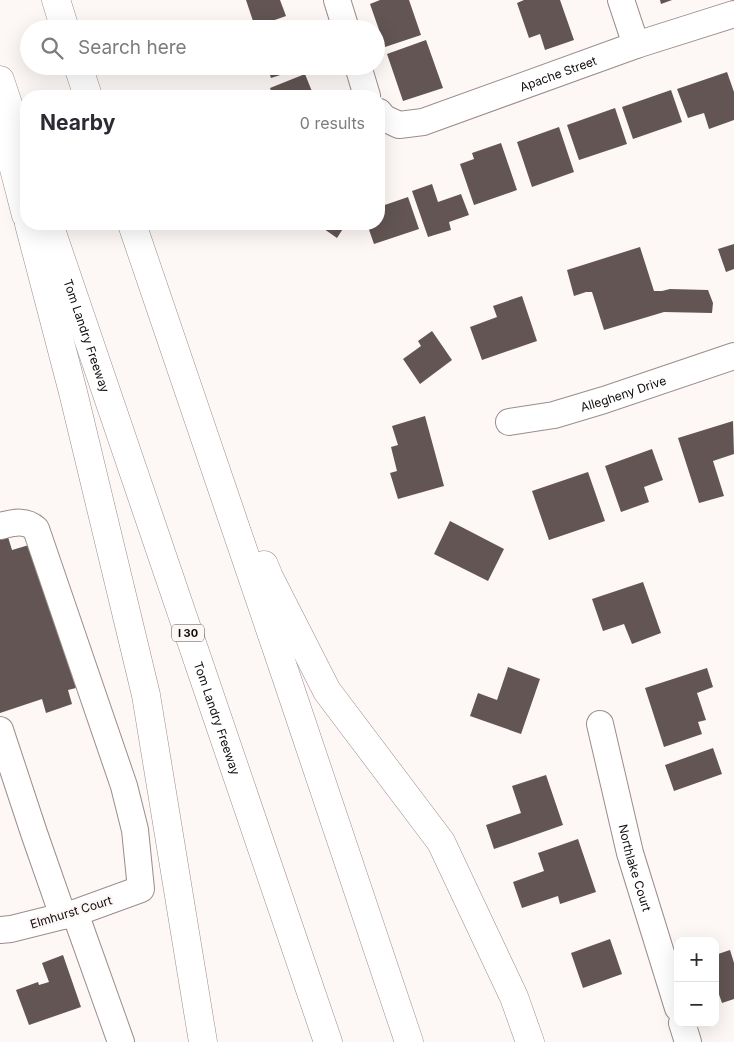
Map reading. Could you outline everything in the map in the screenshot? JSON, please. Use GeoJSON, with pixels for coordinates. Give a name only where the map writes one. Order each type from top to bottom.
{"type":"FeatureCollection","features":[{"type":"Feature","properties":{"kind":"highway"},"geometry":{"type":"LineString","coordinates":[[56,0],[62,20]]}},
{"type":"Feature","properties":{"kind":"highway"},"geometry":{"type":"LineString","coordinates":[[81,75],[86,90]]}},
{"type":"Feature","properties":{"kind":"highway"},"geometry":{"type":"LineString","coordinates":[[0,80],[20,139]]}},
{"type":"Feature","properties":{"kind":"highway"},"geometry":{"type":"LineString","coordinates":[[0,115],[20,191]]}},
{"type":"Feature","properties":{"kind":"highway"},"geometry":{"type":"LineString","coordinates":[[31,230],[75,402],[146,695],[203,1042]]}},
{"type":"Feature","properties":{"kind":"highway","name":"Tom Landry Freeway"},"geometry":{"type":"LineString","coordinates":[[51,230],[328,1042]]}},
{"type":"Feature","properties":{"kind":"highway"},"geometry":{"type":"LineString","coordinates":[[134,230],[409,1042]]}},
{"type":"Feature","properties":{"kind":"highway"},"geometry":{"type":"LineString","coordinates":[[150,277],[269,577],[327,691],[441,842],[514,998],[530,1042]]}},
{"type":"Feature","properties":{"kind":"street"},"geometry":{"type":"LineString","coordinates":[[336,0],[343,20]]}},
{"type":"Feature","properties":{"kind":"street"},"geometry":{"type":"LineString","coordinates":[[621,0],[636,45]]}},
{"type":"Feature","properties":{"kind":"street","name":"Apache Street"},"geometry":{"type":"LineString","coordinates":[[385,117],[399,125],[423,122],[636,45],[734,14]]}},
{"type":"Feature","properties":{"kind":"street"},"geometry":{"type":"LineString","coordinates":[[361,75],[365,90]]}},
{"type":"Feature","properties":{"kind":"street","name":"Allegheny Drive"},"geometry":{"type":"LineString","coordinates":[[509,422],[554,415],[734,356]]}},
{"type":"Feature","properties":{"kind":"street","name":"Elmhurst Court"},"geometry":{"type":"LineString","coordinates":[[0,526],[20,522],[31,524],[36,528],[124,786],[135,830],[141,889],[69,915],[0,930]]}},
{"type":"Feature","properties":{"kind":"street","name":"Northlake Court"},"geometry":{"type":"LineString","coordinates":[[600,724],[630,853],[674,995]]}},
{"type":"Feature","properties":{"kind":"street"},"geometry":{"type":"LineString","coordinates":[[0,730],[34,833],[121,1042]]}},
{"type":"Feature","properties":{"kind":"street"},"geometry":{"type":"LineString","coordinates":[[683,1027],[688,1042]]}},
{"type":"Feature","properties":{"kind":"building"},"geometry":{"type":"Polygon","coordinates":[[[246,0],[280,0],[286,16],[275,20],[253,20],[246,0]]]}},
{"type":"Feature","properties":{"kind":"building"},"geometry":{"type":"Polygon","coordinates":[[[380,0],[409,0],[421,35],[385,47],[385,20],[376,20],[370,4],[380,0]]]}},
{"type":"Feature","properties":{"kind":"building"},"geometry":{"type":"Polygon","coordinates":[[[524,0],[560,0],[574,40],[545,50],[540,34],[529,38],[517,3],[524,0]]]}},
{"type":"Feature","properties":{"kind":"building"},"geometry":{"type":"Polygon","coordinates":[[[660,0],[672,0],[661,4],[660,0]]]}},
{"type":"Feature","properties":{"kind":"building"},"geometry":{"type":"Polygon","coordinates":[[[426,40],[443,88],[403,101],[387,54],[426,40]]]}},
{"type":"Feature","properties":{"kind":"building"},"geometry":{"type":"Polygon","coordinates":[[[727,72],[734,92],[734,120],[709,129],[704,113],[688,118],[677,89],[727,72]]]}},
{"type":"Feature","properties":{"kind":"building"},"geometry":{"type":"Polygon","coordinates":[[[305,75],[311,90],[271,90],[270,88],[305,75]]]}},
{"type":"Feature","properties":{"kind":"building"},"geometry":{"type":"Polygon","coordinates":[[[671,90],[682,122],[633,139],[622,107],[671,90]]]}},
{"type":"Feature","properties":{"kind":"building"},"geometry":{"type":"Polygon","coordinates":[[[615,108],[627,144],[579,160],[567,125],[615,108]]]}},
{"type":"Feature","properties":{"kind":"building"},"geometry":{"type":"Polygon","coordinates":[[[559,127],[574,172],[532,187],[517,142],[559,127]]]}},
{"type":"Feature","properties":{"kind":"building"},"geometry":{"type":"Polygon","coordinates":[[[501,143],[517,190],[474,205],[460,164],[474,159],[472,153],[501,143]]]}},
{"type":"Feature","properties":{"kind":"building"},"geometry":{"type":"Polygon","coordinates":[[[432,184],[438,202],[461,194],[469,215],[449,222],[451,230],[428,237],[412,191],[432,184]]]}},
{"type":"Feature","properties":{"kind":"building"},"geometry":{"type":"Polygon","coordinates":[[[408,197],[419,229],[374,244],[369,230],[385,230],[385,205],[408,197]]]}},
{"type":"Feature","properties":{"kind":"building"},"geometry":{"type":"Polygon","coordinates":[[[326,230],[342,230],[337,238],[326,230]]]}},
{"type":"Feature","properties":{"kind":"building"},"geometry":{"type":"Polygon","coordinates":[[[734,244],[734,269],[726,272],[718,249],[734,244]]]}},
{"type":"Feature","properties":{"kind":"building"},"geometry":{"type":"Polygon","coordinates":[[[640,247],[654,291],[670,289],[708,290],[713,303],[712,313],[664,312],[604,330],[592,292],[574,296],[567,270],[640,247]]]}},
{"type":"Feature","properties":{"kind":"building"},"geometry":{"type":"Polygon","coordinates":[[[522,296],[537,341],[482,360],[470,327],[497,317],[493,306],[522,296]]]}},
{"type":"Feature","properties":{"kind":"building"},"geometry":{"type":"Polygon","coordinates":[[[432,331],[452,360],[420,384],[403,359],[421,346],[418,341],[432,331]]]}},
{"type":"Feature","properties":{"kind":"building"},"geometry":{"type":"Polygon","coordinates":[[[425,416],[444,486],[398,499],[390,473],[397,471],[391,447],[398,445],[392,426],[425,416]]]}},
{"type":"Feature","properties":{"kind":"building"},"geometry":{"type":"Polygon","coordinates":[[[733,421],[734,454],[713,461],[724,496],[699,503],[678,438],[733,421]]]}},
{"type":"Feature","properties":{"kind":"building"},"geometry":{"type":"Polygon","coordinates":[[[652,449],[663,480],[644,487],[649,502],[621,512],[605,466],[652,449]]]}},
{"type":"Feature","properties":{"kind":"building"},"geometry":{"type":"Polygon","coordinates":[[[588,472],[605,521],[549,540],[532,491],[588,472]]]}},
{"type":"Feature","properties":{"kind":"building"},"geometry":{"type":"Polygon","coordinates":[[[450,521],[504,549],[488,581],[434,554],[450,521]]]}},
{"type":"Feature","properties":{"kind":"building"},"geometry":{"type":"Polygon","coordinates":[[[8,537],[12,550],[29,545],[76,688],[68,690],[72,704],[46,713],[42,699],[0,713],[0,540],[8,537]]]}},
{"type":"Feature","properties":{"kind":"building"},"geometry":{"type":"Polygon","coordinates":[[[643,582],[661,633],[632,644],[624,624],[603,631],[592,599],[643,582]]]}},
{"type":"Feature","properties":{"kind":"building"},"geometry":{"type":"Polygon","coordinates":[[[508,667],[540,679],[521,734],[470,716],[478,693],[497,700],[508,667]]]}},
{"type":"Feature","properties":{"kind":"building"},"geometry":{"type":"Polygon","coordinates":[[[707,668],[713,687],[697,693],[706,720],[698,722],[702,734],[664,747],[645,688],[707,668]]]}},
{"type":"Feature","properties":{"kind":"building"},"geometry":{"type":"Polygon","coordinates":[[[713,748],[722,774],[674,791],[665,765],[713,748]]]}},
{"type":"Feature","properties":{"kind":"building"},"geometry":{"type":"Polygon","coordinates":[[[546,775],[563,825],[494,849],[486,825],[521,813],[512,786],[546,775]]]}},
{"type":"Feature","properties":{"kind":"building"},"geometry":{"type":"Polygon","coordinates":[[[578,839],[596,892],[560,904],[558,896],[522,908],[513,882],[544,871],[538,853],[578,839]]]}},
{"type":"Feature","properties":{"kind":"building"},"geometry":{"type":"Polygon","coordinates":[[[610,939],[622,974],[583,988],[571,953],[610,939]]]}},
{"type":"Feature","properties":{"kind":"building"},"geometry":{"type":"Polygon","coordinates":[[[730,950],[734,963],[734,999],[722,1003],[719,994],[719,954],[730,950]]]}},
{"type":"Feature","properties":{"kind":"building"},"geometry":{"type":"Polygon","coordinates":[[[63,955],[81,1007],[29,1025],[16,990],[38,982],[39,985],[49,982],[42,963],[63,955]]]}}]}
